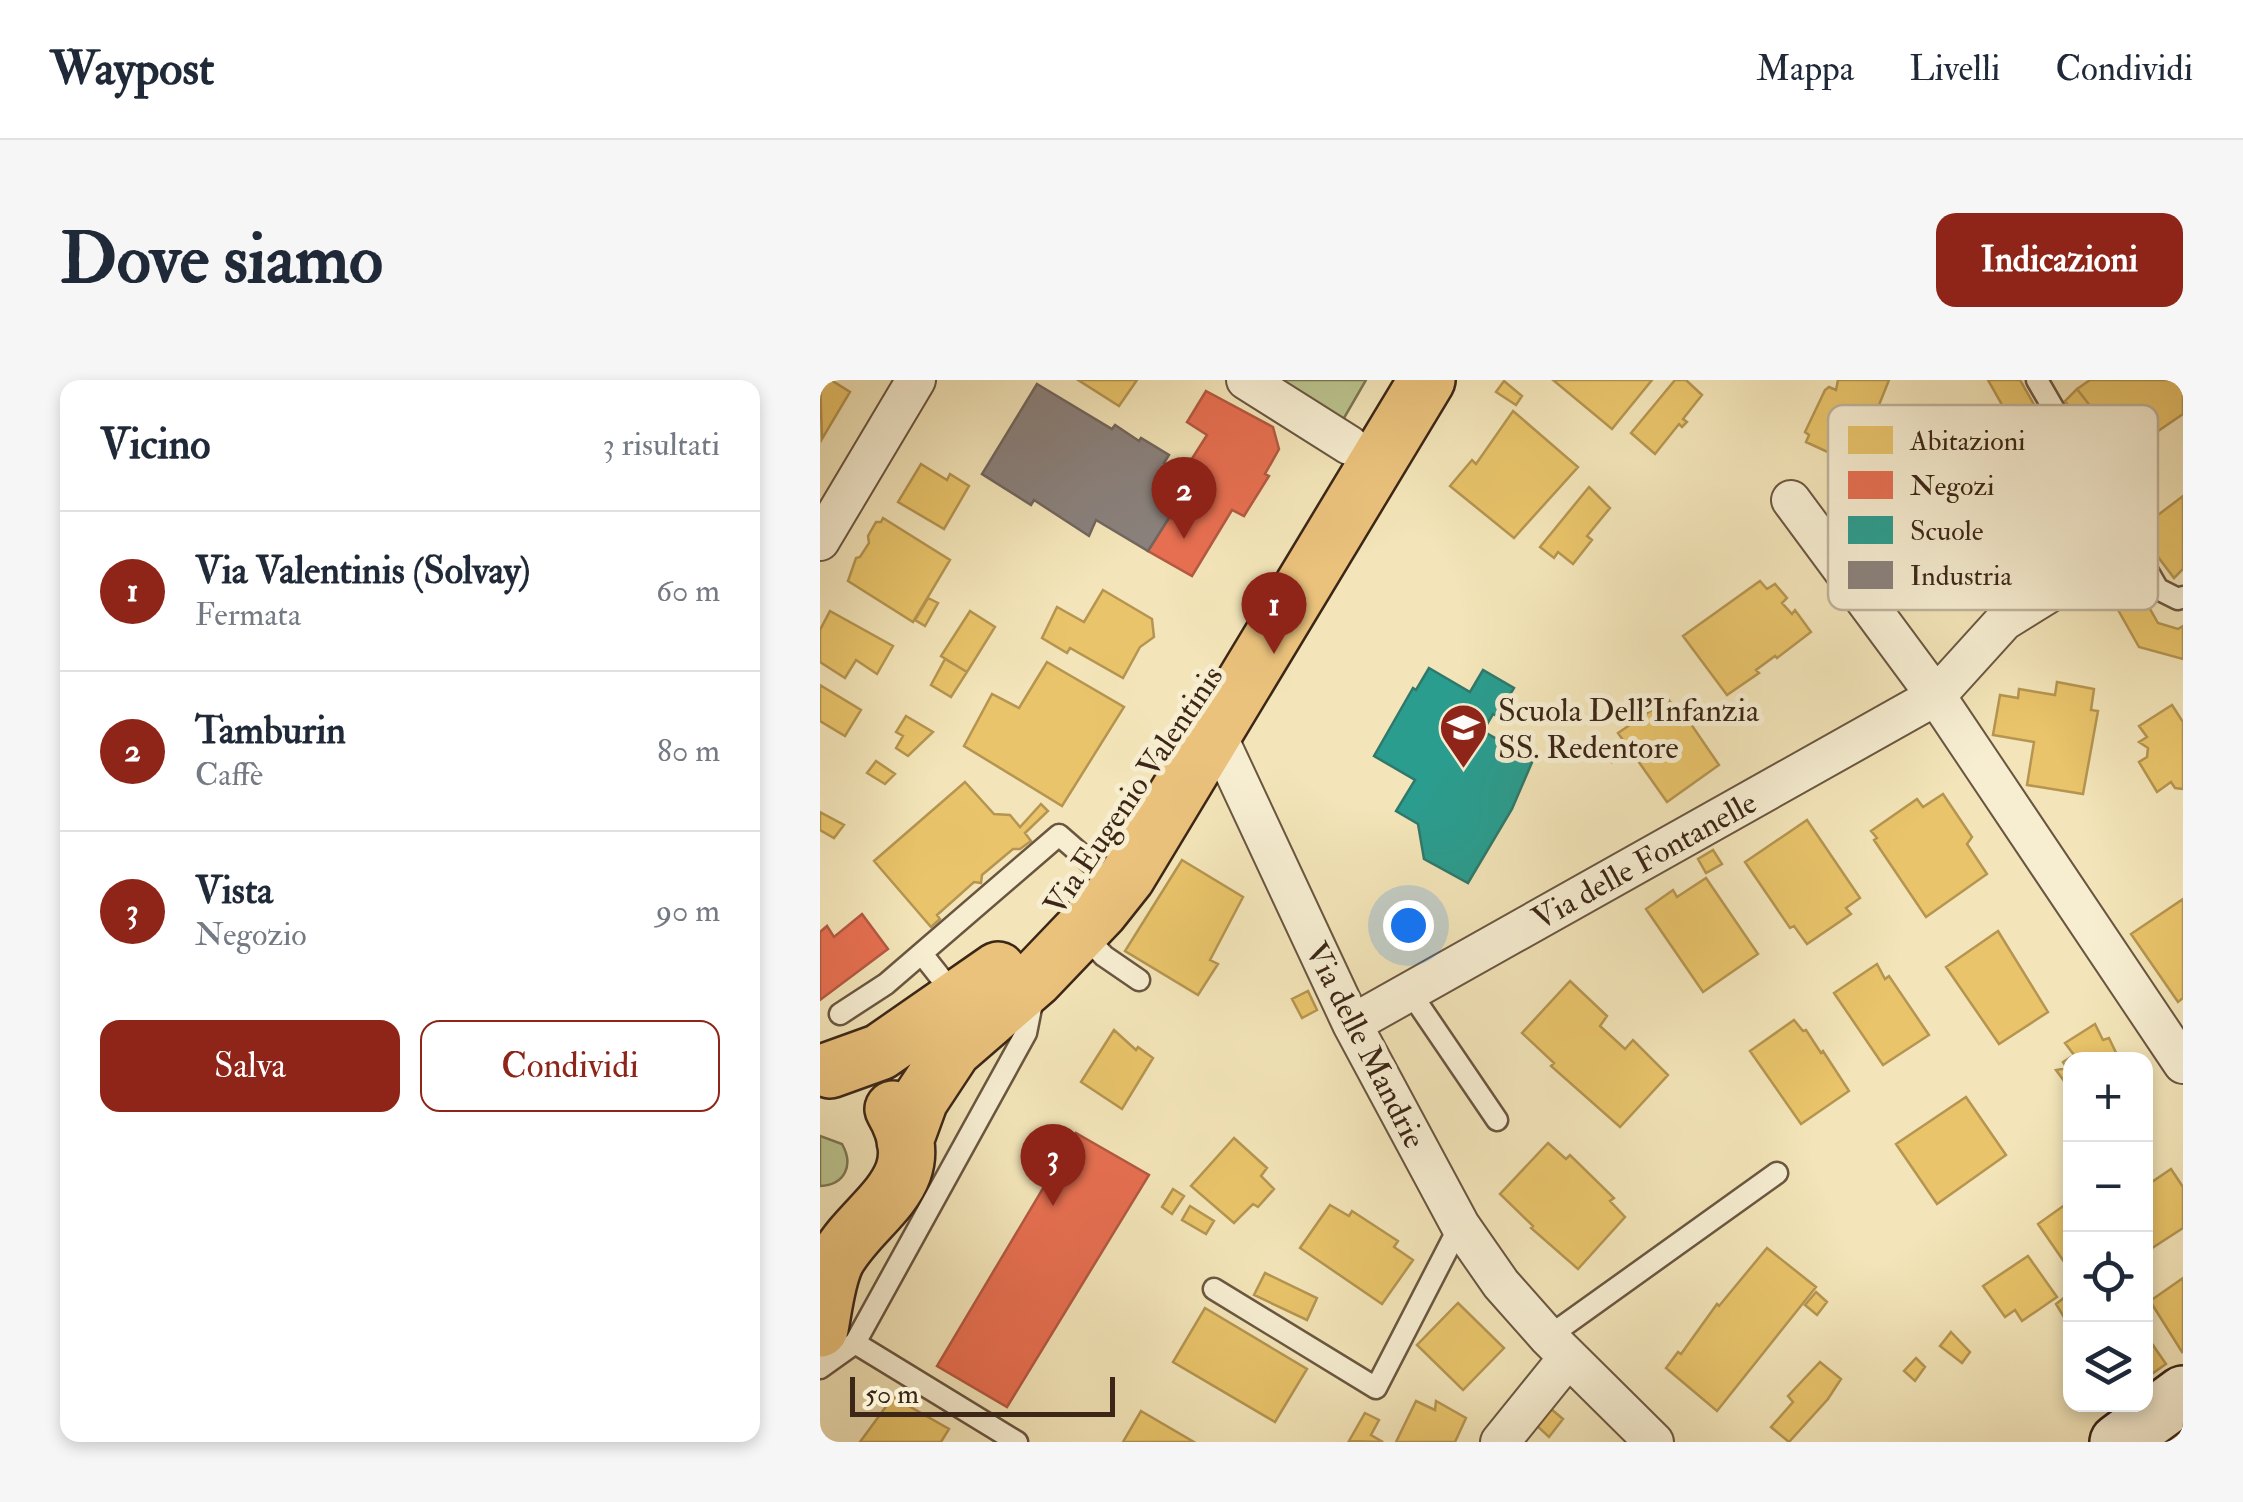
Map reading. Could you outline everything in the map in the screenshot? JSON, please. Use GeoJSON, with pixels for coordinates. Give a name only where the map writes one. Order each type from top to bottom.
{"type":"FeatureCollection","features":[{"type":"Feature","properties":{"kind":"main road","name":"Via Eugenio Valentinis"},"geometry":{"type":"LineString","coordinates":[[825,1070],[880,1052],[958,999],[1010,960],[1071,893],[1188,714],[1388,380]]}},
{"type":"Feature","properties":{"kind":"main road","name":"Via Eugenio Valentinis"},"geometry":{"type":"LineString","coordinates":[[837,1336],[836,1260],[900,1182],[906,1141],[920,1100],[954,1050],[1035,979],[1127,877],[1426,380]]}},
{"type":"Feature","properties":{"kind":"main road"},"geometry":{"type":"LineString","coordinates":[[825,1070],[851,1074],[871,1084],[888,1100],[906,1141]]}},
{"type":"Feature","properties":{"kind":"main road"},"geometry":{"type":"LineString","coordinates":[[820,1232],[848,1228],[873,1216]]}},
{"type":"Feature","properties":{"kind":"street"},"geometry":{"type":"LineString","coordinates":[[820,541],[916,380]]}},
{"type":"Feature","properties":{"kind":"street"},"geometry":{"type":"LineString","coordinates":[[1246,380],[1349,444]]}},
{"type":"Feature","properties":{"kind":"street"},"geometry":{"type":"LineString","coordinates":[[1791,500],[1828,550]]}},
{"type":"Feature","properties":{"kind":"street"},"geometry":{"type":"LineString","coordinates":[[1872,610],[1936,696],[2183,1064]]}},
{"type":"Feature","properties":{"kind":"street","name":"Via delle Fontanelle"},"geometry":{"type":"LineString","coordinates":[[1352,1024],[1936,696],[2004,621],[2022,610]]}},
{"type":"Feature","properties":{"kind":"street","name":"Via delle Mandrie"},"geometry":{"type":"LineString","coordinates":[[1216,733],[1352,1024],[1460,1226],[1501,1284],[1558,1348],[1654,1442]]}},
{"type":"Feature","properties":{"kind":"street"},"geometry":{"type":"LineString","coordinates":[[1500,1442],[1558,1348]]}},
{"type":"Feature","properties":{"kind":"street"},"geometry":{"type":"LineString","coordinates":[[2118,1442],[2183,1394]]}},
{"type":"Feature","properties":{"kind":"lane"},"geometry":{"type":"LineString","coordinates":[[2036,380],[2051,405]]}},
{"type":"Feature","properties":{"kind":"lane"},"geometry":{"type":"LineString","coordinates":[[2158,589],[2178,599],[2183,597]]}},
{"type":"Feature","properties":{"kind":"lane"},"geometry":{"type":"LineString","coordinates":[[840,1014],[886,984],[1058,835],[1092,863]]}},
{"type":"Feature","properties":{"kind":"lane"},"geometry":{"type":"LineString","coordinates":[[1080,932],[1104,956],[1139,980]]}},
{"type":"Feature","properties":{"kind":"lane"},"geometry":{"type":"LineString","coordinates":[[922,954],[958,999]]}},
{"type":"Feature","properties":{"kind":"lane"},"geometry":{"type":"LineString","coordinates":[[820,1368],[837,1336],[932,1206],[1026,1033],[1035,979]]}},
{"type":"Feature","properties":{"kind":"lane"},"geometry":{"type":"LineString","coordinates":[[1410,992],[1496,1120]]}},
{"type":"Feature","properties":{"kind":"lane"},"geometry":{"type":"LineString","coordinates":[[1558,1348],[1777,1173]]}},
{"type":"Feature","properties":{"kind":"lane"},"geometry":{"type":"LineString","coordinates":[[1214,1289],[1376,1388],[1460,1226]]}},
{"type":"Feature","properties":{"kind":"lane"},"geometry":{"type":"LineString","coordinates":[[837,1336],[1017,1442]]}},
{"type":"Feature","properties":{"kind":"green space"},"geometry":{"type":"Polygon","coordinates":[[[1271,380],[1366,380],[1340,425],[1271,380]]]}},
{"type":"Feature","properties":{"kind":"green space"},"geometry":{"type":"Polygon","coordinates":[[[820,1136],[842,1144],[847,1166],[836,1182],[820,1186],[820,1136]]]}},
{"type":"Feature","properties":{"kind":"building: Abitazioni"},"geometry":{"type":"Polygon","coordinates":[[[820,380],[831,380],[850,392],[822,439],[820,380]]]}},
{"type":"Feature","properties":{"kind":"building: Abitazioni"},"geometry":{"type":"Polygon","coordinates":[[[1078,380],[1137,380],[1119,406],[1078,380]]]}},
{"type":"Feature","properties":{"kind":"building: Abitazioni"},"geometry":{"type":"Polygon","coordinates":[[[1553,380],[1652,380],[1612,429],[1553,380]]]}},
{"type":"Feature","properties":{"kind":"building: Abitazioni"},"geometry":{"type":"Polygon","coordinates":[[[1675,380],[1686,380],[1702,395],[1683,419],[1687,422],[1682,427],[1679,424],[1655,454],[1631,433],[1675,380]]]}},
{"type":"Feature","properties":{"kind":"building: Abitazioni"},"geometry":{"type":"Polygon","coordinates":[[[1838,380],[1889,380],[1879,405],[1828,405],[1828,452],[1806,442],[1809,435],[1805,432],[1825,390],[1836,390],[1838,380]]]}},
{"type":"Feature","properties":{"kind":"building: Abitazioni"},"geometry":{"type":"Polygon","coordinates":[[[1988,380],[2020,380],[2034,405],[2002,405],[1988,380]]]}},
{"type":"Feature","properties":{"kind":"building: Abitazioni"},"geometry":{"type":"Polygon","coordinates":[[[2090,380],[2183,380],[2183,414],[2158,431],[2158,405],[2089,405],[2077,389],[2090,380]]]}},
{"type":"Feature","properties":{"kind":"building: Abitazioni"},"geometry":{"type":"Polygon","coordinates":[[[1504,381],[1522,396],[1516,405],[1496,392],[1504,381]]]}},
{"type":"Feature","properties":{"kind":"building: Abitazioni"},"geometry":{"type":"Polygon","coordinates":[[[2077,389],[2089,405],[2068,405],[2065,401],[2077,389]]]}},
{"type":"Feature","properties":{"kind":"building: Abitazioni"},"geometry":{"type":"Polygon","coordinates":[[[1513,411],[1578,467],[1514,538],[1450,486],[1472,460],[1476,464],[1513,411]]]}},
{"type":"Feature","properties":{"kind":"building: Abitazioni"},"geometry":{"type":"Polygon","coordinates":[[[921,464],[947,480],[950,474],[969,486],[944,529],[898,502],[921,464]]]}},
{"type":"Feature","properties":{"kind":"building: Abitazioni"},"geometry":{"type":"Polygon","coordinates":[[[1589,487],[1610,508],[1587,536],[1592,540],[1573,564],[1558,552],[1554,558],[1540,547],[1589,487]]]}},
{"type":"Feature","properties":{"kind":"building: Abitazioni"},"geometry":{"type":"Polygon","coordinates":[[[2183,496],[2183,569],[2174,578],[2158,557],[2158,515],[2183,496]]]}},
{"type":"Feature","properties":{"kind":"building: Abitazioni"},"geometry":{"type":"Polygon","coordinates":[[[883,518],[950,560],[913,622],[848,581],[856,558],[869,543],[868,536],[883,518]]]}},
{"type":"Feature","properties":{"kind":"building: Abitazioni"},"geometry":{"type":"Polygon","coordinates":[[[1760,581],[1767,589],[1775,584],[1787,598],[1782,603],[1792,614],[1795,610],[1811,632],[1727,695],[1683,636],[1760,581]]]}},
{"type":"Feature","properties":{"kind":"building: Abitazioni"},"geometry":{"type":"Polygon","coordinates":[[[1103,590],[1152,619],[1154,637],[1140,647],[1123,678],[1070,648],[1067,653],[1042,638],[1057,607],[1084,622],[1103,590]]]}},
{"type":"Feature","properties":{"kind":"building: Abitazioni"},"geometry":{"type":"Polygon","coordinates":[[[928,598],[938,603],[925,626],[915,620],[928,598]]]}},
{"type":"Feature","properties":{"kind":"building: Abitazioni"},"geometry":{"type":"Polygon","coordinates":[[[2118,610],[2151,610],[2158,623],[2178,629],[2183,626],[2183,659],[2139,647],[2118,610]]]}},
{"type":"Feature","properties":{"kind":"building: Abitazioni"},"geometry":{"type":"Polygon","coordinates":[[[830,611],[893,646],[877,674],[856,660],[845,678],[820,662],[820,630],[830,611]]]}},
{"type":"Feature","properties":{"kind":"building: Abitazioni"},"geometry":{"type":"Polygon","coordinates":[[[970,611],[995,627],[967,672],[941,656],[970,611]]]}},
{"type":"Feature","properties":{"kind":"building: Abitazioni"},"geometry":{"type":"Polygon","coordinates":[[[945,659],[967,672],[951,697],[931,685],[945,659]]]}},
{"type":"Feature","properties":{"kind":"building: Abitazioni"},"geometry":{"type":"Polygon","coordinates":[[[1047,662],[1124,707],[1062,806],[964,746],[992,694],[1019,708],[1047,662]]]}},
{"type":"Feature","properties":{"kind":"building: Abitazioni"},"geometry":{"type":"Polygon","coordinates":[[[2057,682],[2094,689],[2091,710],[2098,711],[2083,794],[2027,785],[2034,742],[1993,735],[2000,695],[2018,698],[2019,689],[2055,695],[2057,682]]]}},
{"type":"Feature","properties":{"kind":"building: Abitazioni"},"geometry":{"type":"Polygon","coordinates":[[[820,685],[861,710],[845,736],[820,721],[820,685]]]}},
{"type":"Feature","properties":{"kind":"building: Abitazioni"},"geometry":{"type":"Polygon","coordinates":[[[1668,699],[1674,707],[1678,705],[1719,765],[1667,802],[1631,751],[1612,762],[1604,751],[1623,740],[1618,733],[1668,699]]]}},
{"type":"Feature","properties":{"kind":"building: Abitazioni"},"geometry":{"type":"Polygon","coordinates":[[[2172,705],[2183,722],[2183,789],[2175,788],[2171,782],[2157,792],[2139,762],[2147,757],[2148,748],[2139,742],[2147,737],[2139,726],[2172,705]]]}},
{"type":"Feature","properties":{"kind":"building: Abitazioni"},"geometry":{"type":"Polygon","coordinates":[[[906,716],[933,732],[908,756],[896,748],[903,736],[896,732],[906,716]]]}},
{"type":"Feature","properties":{"kind":"building: Abitazioni"},"geometry":{"type":"Polygon","coordinates":[[[876,761],[895,774],[885,784],[867,773],[876,761]]]}},
{"type":"Feature","properties":{"kind":"building: Abitazioni"},"geometry":{"type":"Polygon","coordinates":[[[965,782],[994,814],[1010,815],[1020,827],[1041,804],[1048,811],[1025,833],[1031,841],[1013,849],[982,875],[981,883],[974,882],[937,915],[940,919],[931,927],[874,861],[965,782]]]}},
{"type":"Feature","properties":{"kind":"building: Abitazioni"},"geometry":{"type":"Polygon","coordinates":[[[1943,794],[1972,837],[1967,844],[1987,874],[1926,917],[1871,831],[1917,799],[1923,807],[1943,794]]]}},
{"type":"Feature","properties":{"kind":"building: Abitazioni"},"geometry":{"type":"Polygon","coordinates":[[[820,812],[844,825],[834,838],[820,830],[820,812]]]}},
{"type":"Feature","properties":{"kind":"building: Abitazioni"},"geometry":{"type":"Polygon","coordinates":[[[1807,820],[1860,898],[1846,908],[1851,914],[1807,944],[1794,926],[1790,928],[1745,862],[1807,820]]]}},
{"type":"Feature","properties":{"kind":"building: Abitazioni"},"geometry":{"type":"Polygon","coordinates":[[[1713,850],[1722,864],[1706,873],[1698,859],[1713,850]]]}},
{"type":"Feature","properties":{"kind":"building: Abitazioni"},"geometry":{"type":"Polygon","coordinates":[[[1182,860],[1243,897],[1210,960],[1218,964],[1198,995],[1125,951],[1182,860]]]}},
{"type":"Feature","properties":{"kind":"building: Abitazioni"},"geometry":{"type":"Polygon","coordinates":[[[1706,878],[1758,954],[1703,992],[1646,909],[1673,890],[1677,897],[1706,878]]]}},
{"type":"Feature","properties":{"kind":"building: Abitazioni"},"geometry":{"type":"Polygon","coordinates":[[[2183,899],[2183,998],[2178,1002],[2131,934],[2183,899]]]}},
{"type":"Feature","properties":{"kind":"building: Abitazioni"},"geometry":{"type":"Polygon","coordinates":[[[1998,931],[2048,1012],[1999,1044],[1946,967],[1998,931]]]}},
{"type":"Feature","properties":{"kind":"building: Abitazioni"},"geometry":{"type":"Polygon","coordinates":[[[1877,964],[1929,1035],[1883,1065],[1834,993],[1877,964]]]}},
{"type":"Feature","properties":{"kind":"building: Abitazioni"},"geometry":{"type":"Polygon","coordinates":[[[1570,981],[1607,1016],[1600,1026],[1625,1049],[1633,1040],[1668,1075],[1620,1127],[1551,1066],[1554,1063],[1522,1033],[1570,981]]]}},
{"type":"Feature","properties":{"kind":"building: Abitazioni"},"geometry":{"type":"Polygon","coordinates":[[[1308,991],[1317,1010],[1302,1018],[1292,999],[1308,991]]]}},
{"type":"Feature","properties":{"kind":"building: Abitazioni"},"geometry":{"type":"Polygon","coordinates":[[[1794,1020],[1823,1051],[1849,1091],[1801,1124],[1750,1051],[1794,1020]]]}},
{"type":"Feature","properties":{"kind":"building: Abitazioni"},"geometry":{"type":"Polygon","coordinates":[[[2095,1024],[2103,1040],[2109,1038],[2116,1052],[2072,1052],[2065,1043],[2095,1024]]]}},
{"type":"Feature","properties":{"kind":"building: Abitazioni"},"geometry":{"type":"Polygon","coordinates":[[[1114,1030],[1136,1050],[1138,1047],[1153,1058],[1122,1109],[1081,1082],[1114,1030]]]}},
{"type":"Feature","properties":{"kind":"building: Abitazioni"},"geometry":{"type":"Polygon","coordinates":[[[1966,1097],[2006,1155],[1937,1204],[1896,1144],[1966,1097]]]}},
{"type":"Feature","properties":{"kind":"building: Abitazioni"},"geometry":{"type":"Polygon","coordinates":[[[1234,1138],[1267,1168],[1261,1176],[1274,1189],[1258,1207],[1253,1204],[1234,1223],[1191,1186],[1234,1138]]]}},
{"type":"Feature","properties":{"kind":"building: Abitazioni"},"geometry":{"type":"Polygon","coordinates":[[[1548,1143],[1566,1159],[1570,1155],[1614,1198],[1610,1201],[1625,1217],[1578,1269],[1531,1228],[1500,1194],[1548,1143]]]}},
{"type":"Feature","properties":{"kind":"building: Abitazioni"},"geometry":{"type":"Polygon","coordinates":[[[2171,1169],[2183,1187],[2183,1228],[2153,1247],[2153,1232],[2153,1181],[2171,1169]]]}},
{"type":"Feature","properties":{"kind":"building: Abitazioni"},"geometry":{"type":"Polygon","coordinates":[[[1173,1189],[1184,1196],[1172,1214],[1162,1207],[1173,1189]]]}},
{"type":"Feature","properties":{"kind":"building: Abitazioni"},"geometry":{"type":"Polygon","coordinates":[[[1330,1205],[1349,1216],[1352,1211],[1398,1241],[1394,1247],[1413,1260],[1382,1304],[1300,1248],[1330,1205]]]}},
{"type":"Feature","properties":{"kind":"building: Abitazioni"},"geometry":{"type":"Polygon","coordinates":[[[1190,1206],[1214,1221],[1206,1234],[1182,1220],[1190,1206]]]}},
{"type":"Feature","properties":{"kind":"building: Abitazioni"},"geometry":{"type":"Polygon","coordinates":[[[2063,1206],[2063,1260],[2038,1224],[2063,1206]]]}},
{"type":"Feature","properties":{"kind":"building: Abitazioni"},"geometry":{"type":"Polygon","coordinates":[[[1767,1248],[1816,1287],[1717,1411],[1666,1368],[1767,1248]]]}},
{"type":"Feature","properties":{"kind":"building: Abitazioni"},"geometry":{"type":"Polygon","coordinates":[[[2028,1256],[2057,1297],[2022,1321],[2015,1310],[2005,1317],[1983,1286],[2028,1256]]]}},
{"type":"Feature","properties":{"kind":"building: Abitazioni"},"geometry":{"type":"Polygon","coordinates":[[[1265,1273],[1317,1298],[1307,1320],[1254,1295],[1265,1273]]]}},
{"type":"Feature","properties":{"kind":"building: Abitazioni"},"geometry":{"type":"Polygon","coordinates":[[[2183,1278],[2182,1352],[2153,1306],[2153,1299],[2183,1278]]]}},
{"type":"Feature","properties":{"kind":"building: Abitazioni"},"geometry":{"type":"Polygon","coordinates":[[[1816,1292],[1827,1302],[1817,1315],[1805,1305],[1816,1292]]]}},
{"type":"Feature","properties":{"kind":"building: Abitazioni"},"geometry":{"type":"Polygon","coordinates":[[[1458,1303],[1504,1348],[1463,1390],[1417,1345],[1458,1303]]]}},
{"type":"Feature","properties":{"kind":"building: Abitazioni"},"geometry":{"type":"Polygon","coordinates":[[[1205,1308],[1307,1369],[1275,1422],[1173,1362],[1205,1308]]]}},
{"type":"Feature","properties":{"kind":"building: Abitazioni"},"geometry":{"type":"Polygon","coordinates":[[[1951,1332],[1970,1352],[1962,1363],[1940,1346],[1951,1332]]]}},
{"type":"Feature","properties":{"kind":"building: Abitazioni"},"geometry":{"type":"Polygon","coordinates":[[[2153,1345],[2166,1364],[2153,1373],[2153,1345]]]}},
{"type":"Feature","properties":{"kind":"building: Abitazioni"},"geometry":{"type":"Polygon","coordinates":[[[1916,1358],[1925,1367],[1915,1381],[1904,1371],[1916,1358]]]}},
{"type":"Feature","properties":{"kind":"building: Abitazioni"},"geometry":{"type":"Polygon","coordinates":[[[1820,1362],[1841,1379],[1789,1442],[1771,1427],[1793,1402],[1788,1396],[1820,1362]]]}},
{"type":"Feature","properties":{"kind":"building: Abitazioni"},"geometry":{"type":"Polygon","coordinates":[[[893,1397],[949,1429],[941,1442],[860,1442],[893,1397]]]}},
{"type":"Feature","properties":{"kind":"building: Abitazioni"},"geometry":{"type":"Polygon","coordinates":[[[1416,1401],[1435,1410],[1436,1401],[1466,1418],[1455,1442],[1396,1442],[1416,1401]]]}},
{"type":"Feature","properties":{"kind":"building: Abitazioni"},"geometry":{"type":"Polygon","coordinates":[[[1550,1408],[1563,1419],[1549,1437],[1536,1425],[1550,1408]]]}},
{"type":"Feature","properties":{"kind":"building: Abitazioni"},"geometry":{"type":"Polygon","coordinates":[[[1141,1411],[1194,1442],[1123,1442],[1141,1411]]]}},
{"type":"Feature","properties":{"kind":"building: Abitazioni"},"geometry":{"type":"Polygon","coordinates":[[[1365,1413],[1379,1420],[1371,1435],[1383,1442],[1349,1441],[1365,1413]]]}},
{"type":"Feature","properties":{"kind":"building: Negozi"},"geometry":{"type":"Polygon","coordinates":[[[1206,391],[1273,427],[1279,449],[1265,474],[1269,476],[1244,516],[1232,510],[1192,576],[1148,551],[1172,513],[1162,506],[1207,435],[1187,422],[1206,391]]]}},
{"type":"Feature","properties":{"kind":"building: Negozi"},"geometry":{"type":"Polygon","coordinates":[[[862,914],[888,949],[820,1000],[820,932],[827,926],[834,937],[862,914]]]}},
{"type":"Feature","properties":{"kind":"building: Negozi"},"geometry":{"type":"Polygon","coordinates":[[[1076,1133],[1149,1175],[1007,1407],[937,1366],[1076,1133]]]}},
{"type":"Feature","properties":{"kind":"building: Scuole","name":"Scuola Dell'Infanzia SS. Redentore"},"geometry":{"type":"Polygon","coordinates":[[[1429,668],[1470,692],[1483,670],[1514,688],[1483,731],[1533,760],[1512,809],[1468,883],[1424,859],[1418,824],[1396,811],[1415,780],[1374,756],[1429,668]]]}},
{"type":"Feature","properties":{"kind":"building: Industria"},"geometry":{"type":"Polygon","coordinates":[[[1037,384],[1112,429],[1115,425],[1169,455],[1164,463],[1181,472],[1162,506],[1172,513],[1148,551],[1096,520],[1089,536],[1034,500],[1031,505],[982,474],[1037,384]]]}},
{"type":"Feature","properties":{"kind":"place","name":"Tamburin"},"geometry":{"type":"Point","coordinates":[1184,539]}},
{"type":"Feature","properties":{"kind":"place","name":"Via Valentinis (Solvay)"},"geometry":{"type":"Point","coordinates":[1274,654]}},
{"type":"Feature","properties":{"kind":"place","name":"Scuola Dell'Infanzia SS. Redentore"},"geometry":{"type":"Point","coordinates":[1463,770]}},
{"type":"Feature","properties":{"kind":"place","name":"Vista"},"geometry":{"type":"Point","coordinates":[1053,1206]}}]}
